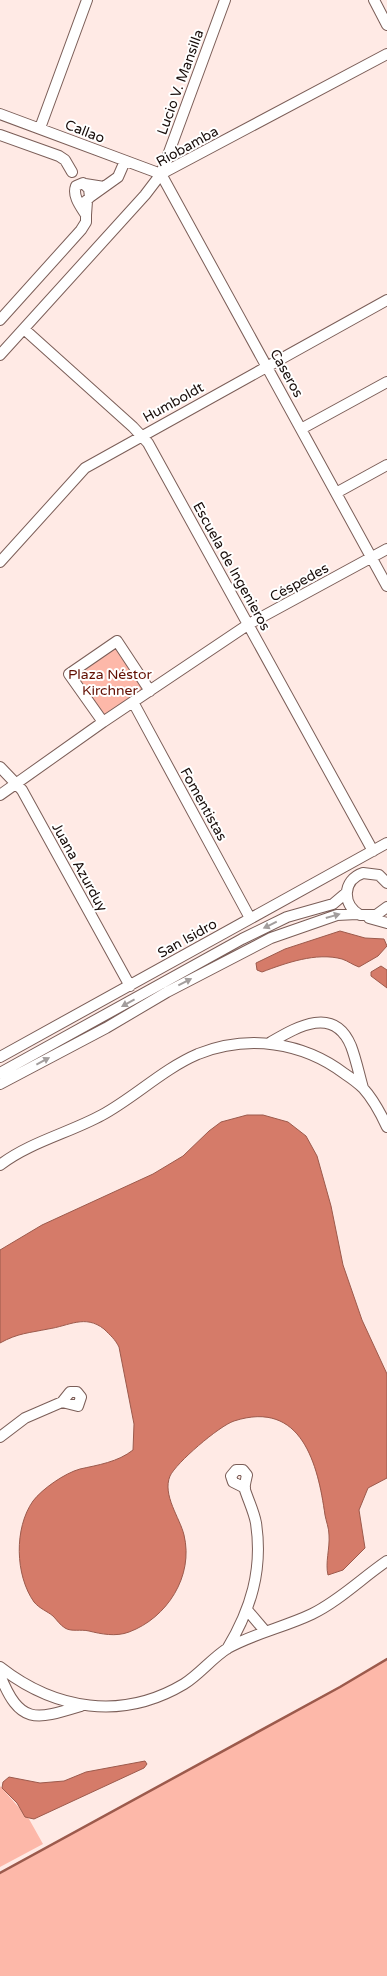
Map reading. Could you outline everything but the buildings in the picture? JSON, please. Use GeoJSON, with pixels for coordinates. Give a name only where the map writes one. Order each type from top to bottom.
{"type":"FeatureCollection","features":[{"type":"Feature","properties":{"kind":"street"},"geometry":{"type":"LineString","coordinates":[[40,128],[87,0]]}},
{"type":"Feature","properties":{"kind":"street","name":"Lucio V. Mansilla"},"geometry":{"type":"LineString","coordinates":[[161,174],[225,0]]}},
{"type":"Feature","properties":{"kind":"street"},"geometry":{"type":"LineString","coordinates":[[374,0],[387,25]]}},
{"type":"Feature","properties":{"kind":"street","name":"Riobamba"},"geometry":{"type":"LineString","coordinates":[[0,355],[145,195],[161,174],[387,54]]}},
{"type":"Feature","properties":{"kind":"street","name":"Callao"},"geometry":{"type":"LineString","coordinates":[[0,114],[161,174]]}},
{"type":"Feature","properties":{"kind":"street"},"geometry":{"type":"LineString","coordinates":[[0,135],[59,156],[65,160],[81,185],[86,215],[86,222],[81,230],[0,320]]}},
{"type":"Feature","properties":{"kind":"street"},"geometry":{"type":"LineString","coordinates":[[85,200],[118,177],[125,161]]}},
{"type":"Feature","properties":{"kind":"street","name":"Caseros"},"geometry":{"type":"LineString","coordinates":[[161,174],[387,586]]}},
{"type":"Feature","properties":{"kind":"street"},"geometry":{"type":"LineString","coordinates":[[81,185],[104,187]]}},
{"type":"Feature","properties":{"kind":"street"},"geometry":{"type":"LineString","coordinates":[[81,185],[89,189],[85,200]]}},
{"type":"Feature","properties":{"kind":"street","name":"Humboldt"},"geometry":{"type":"LineString","coordinates":[[0,562],[85,468],[267,365],[387,300]]}},
{"type":"Feature","properties":{"kind":"street","name":"Escuela de Ingenieros"},"geometry":{"type":"LineString","coordinates":[[24,329],[142,435],[249,624],[373,851]]}},
{"type":"Feature","properties":{"kind":"street"},"geometry":{"type":"LineString","coordinates":[[301,429],[387,382]]}},
{"type":"Feature","properties":{"kind":"street"},"geometry":{"type":"LineString","coordinates":[[336,493],[387,465]]}},
{"type":"Feature","properties":{"kind":"street","name":"Céspedes"},"geometry":{"type":"LineString","coordinates":[[0,795],[103,722],[249,624],[387,549]]}},
{"type":"Feature","properties":{"kind":"street"},"geometry":{"type":"LineString","coordinates":[[103,722],[68,674],[110,645],[117,641],[150,691]]}},
{"type":"Feature","properties":{"kind":"street","name":"Fomentistas"},"geometry":{"type":"LineString","coordinates":[[133,702],[250,918]]}},
{"type":"Feature","properties":{"kind":"street","name":"Juana Azurduy"},"geometry":{"type":"LineString","coordinates":[[0,767],[16,782],[130,986]]}},
{"type":"Feature","properties":{"kind":"street","name":"San Isidro"},"geometry":{"type":"LineString","coordinates":[[0,1057],[387,843]]}},
{"type":"Feature","properties":{"kind":"street"},"geometry":{"type":"LineString","coordinates":[[0,1084],[242,939],[288,917],[333,904],[346,893],[350,882],[359,874],[383,875],[387,883]]}},
{"type":"Feature","properties":{"kind":"street"},"geometry":{"type":"LineString","coordinates":[[346,893],[349,905],[360,915],[387,923]]}},
{"type":"Feature","properties":{"kind":"street"},"geometry":{"type":"LineString","coordinates":[[0,1074],[146,998],[271,938],[337,915],[376,915],[387,908]]}},
{"type":"Feature","properties":{"kind":"street"},"geometry":{"type":"LineString","coordinates":[[271,1042],[304,1024],[322,1022],[333,1026],[341,1032],[352,1047],[363,1088],[387,1127]]}},
{"type":"Feature","properties":{"kind":"street"},"geometry":{"type":"LineString","coordinates":[[0,1165],[26,1148],[80,1127],[121,1105],[169,1070],[198,1054],[236,1044],[271,1042],[314,1055],[329,1063],[363,1088]]}},
{"type":"Feature","properties":{"kind":"street"},"geometry":{"type":"LineString","coordinates":[[0,1437],[25,1418],[62,1402]]}},
{"type":"Feature","properties":{"kind":"street"},"geometry":{"type":"LineString","coordinates":[[226,1650],[248,1611],[259,1556],[256,1522],[245,1488]]}},
{"type":"Feature","properties":{"kind":"street"},"geometry":{"type":"LineString","coordinates":[[0,1667],[15,1679],[64,1702],[84,1705],[131,1704],[160,1696],[198,1674],[226,1650],[265,1631],[314,1613],[387,1561]]}},
{"type":"Feature","properties":{"kind":"street"},"geometry":{"type":"LineString","coordinates":[[248,1611],[265,1631]]}},
{"type":"Feature","properties":{"kind":"street"},"geometry":{"type":"LineString","coordinates":[[0,1675],[10,1697],[27,1714],[48,1716],[84,1705]]}},
{"type":"Feature","properties":{"kind":"green space","name":"Plaza Néstor Kirchner"},"geometry":{"type":"Polygon","coordinates":[[[117,647],[145,690],[103,717],[75,675],[117,647]]]}},
{"type":"Feature","properties":{"kind":"green space"},"geometry":{"type":"Polygon","coordinates":[[[387,1660],[387,1976],[0,1976],[0,1874],[387,1660]]]}},
{"type":"Feature","properties":{"kind":"green space"},"geometry":{"type":"Polygon","coordinates":[[[0,1786],[29,1819],[43,1844],[0,1867],[0,1786]]]}},
{"type":"Feature","properties":{"kind":"shaded area"},"geometry":{"type":"Polygon","coordinates":[[[340,931],[365,938],[384,939],[387,946],[378,956],[359,967],[342,959],[322,957],[291,962],[262,972],[257,970],[256,963],[285,949],[340,931]]]}},
{"type":"Feature","properties":{"kind":"shaded area"},"geometry":{"type":"Polygon","coordinates":[[[381,966],[387,970],[387,988],[371,976],[371,972],[381,966]]]}},
{"type":"Feature","properties":{"kind":"shaded area"},"geometry":{"type":"Polygon","coordinates":[[[247,1115],[263,1115],[288,1122],[306,1136],[317,1156],[331,1206],[343,1265],[362,1320],[387,1374],[387,1478],[368,1488],[359,1510],[365,1548],[343,1570],[328,1575],[329,1530],[317,1476],[311,1457],[302,1441],[291,1428],[276,1419],[257,1417],[234,1421],[199,1445],[180,1463],[170,1476],[168,1491],[172,1506],[182,1528],[186,1550],[181,1580],[166,1606],[143,1625],[124,1634],[67,1629],[36,1604],[28,1591],[20,1565],[19,1552],[22,1524],[33,1501],[54,1482],[74,1471],[114,1460],[133,1450],[134,1424],[119,1347],[104,1329],[90,1322],[77,1322],[18,1335],[0,1343],[0,1250],[42,1225],[153,1174],[183,1156],[221,1122],[247,1115]]]}},
{"type":"Feature","properties":{"kind":"shaded area"},"geometry":{"type":"Polygon","coordinates":[[[145,1761],[147,1764],[144,1768],[34,1819],[25,1817],[17,1803],[2,1788],[3,1782],[9,1777],[40,1783],[64,1781],[86,1772],[145,1761]]]}},
{"type":"Feature","properties":{"kind":"waterway"},"geometry":{"type":"LineString","coordinates":[[0,1873],[340,1687],[387,1659]]}}]}
